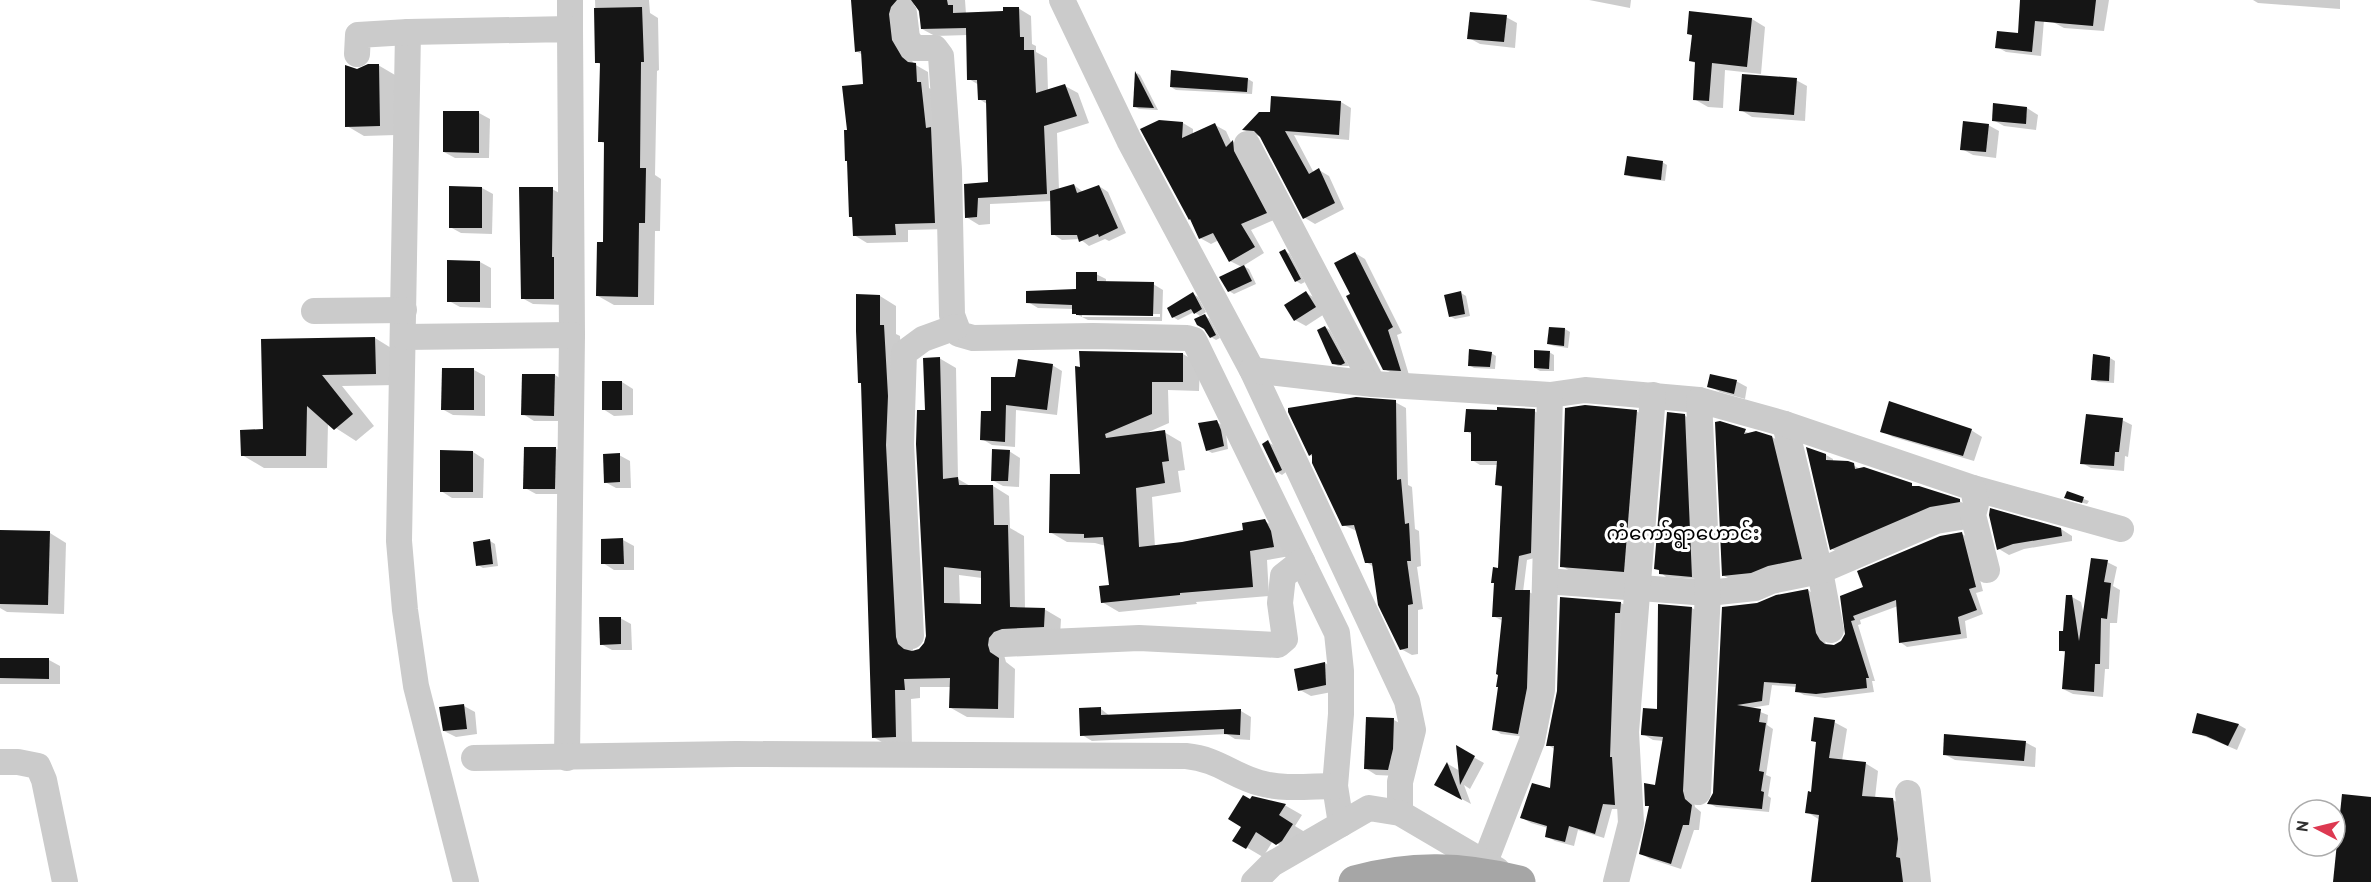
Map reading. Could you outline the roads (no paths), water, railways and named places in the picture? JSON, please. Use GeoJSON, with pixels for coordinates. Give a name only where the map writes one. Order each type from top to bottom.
{"type":"FeatureCollection","features":[{"type":"Feature","properties":{"kind":"main road"},"geometry":{"type":"LineString","coordinates":[[1355,882],[1380,875],[1422,869],[1479,872],[1518,882]]}},
{"type":"Feature","properties":{"kind":"street"},"geometry":{"type":"LineString","coordinates":[[567,758],[572,335],[570,0]]}},
{"type":"Feature","properties":{"kind":"street"},"geometry":{"type":"LineString","coordinates":[[1062,0],[1129,140],[1252,370],[1407,701],[1413,730],[1400,782],[1400,813]]}},
{"type":"Feature","properties":{"kind":"street"},"geometry":{"type":"LineString","coordinates":[[904,12],[907,38],[914,48],[935,48],[941,56],[949,170],[952,315],[959,334],[973,338],[1094,336],[1194,340],[1337,633],[1341,671],[1341,714],[1335,786],[1341,824]]}},
{"type":"Feature","properties":{"kind":"street"},"geometry":{"type":"LineString","coordinates":[[357,54],[358,35],[570,29]]}},
{"type":"Feature","properties":{"kind":"street"},"geometry":{"type":"LineString","coordinates":[[408,32],[399,541],[405,610],[416,686],[466,882]]}},
{"type":"Feature","properties":{"kind":"street"},"geometry":{"type":"LineString","coordinates":[[1247,144],[1373,384]]}},
{"type":"Feature","properties":{"kind":"street"},"geometry":{"type":"LineString","coordinates":[[314,311],[404,310]]}},
{"type":"Feature","properties":{"kind":"street"},"geometry":{"type":"LineString","coordinates":[[911,636],[901,444],[904,353],[923,339],[956,327]]}},
{"type":"Feature","properties":{"kind":"street"},"geometry":{"type":"LineString","coordinates":[[403,337],[572,335]]}},
{"type":"Feature","properties":{"kind":"street"},"geometry":{"type":"LineString","coordinates":[[1252,370],[1373,384],[1550,395],[1585,390],[1699,400],[1785,424],[1973,488],[2121,529]]}},
{"type":"Feature","properties":{"kind":"street"},"geometry":{"type":"LineString","coordinates":[[1485,862],[1532,741],[1542,690],[1550,395]]}},
{"type":"Feature","properties":{"kind":"street"},"geometry":{"type":"LineString","coordinates":[[1616,882],[1631,823],[1626,732],[1653,395]]}},
{"type":"Feature","properties":{"kind":"street"},"geometry":{"type":"LineString","coordinates":[[1698,792],[1708,593],[1699,400]]}},
{"type":"Feature","properties":{"kind":"street"},"geometry":{"type":"LineString","coordinates":[[1785,424],[1820,571],[1831,630]]}},
{"type":"Feature","properties":{"kind":"street"},"geometry":{"type":"LineString","coordinates":[[1973,488],[1977,504],[1973,515],[1987,570]]}},
{"type":"Feature","properties":{"kind":"street"},"geometry":{"type":"LineString","coordinates":[[1545,581],[1638,586],[1708,593],[1755,588],[1772,581],[1820,571],[1936,521],[1973,515]]}},
{"type":"Feature","properties":{"kind":"street"},"geometry":{"type":"LineString","coordinates":[[1003,644],[1139,638],[1278,645],[1286,639],[1280,603],[1283,576],[1302,561]]}},
{"type":"Feature","properties":{"kind":"street"},"geometry":{"type":"LineString","coordinates":[[474,758],[736,754],[1186,756],[1203,758],[1258,783],[1273,786],[1335,786]]}},
{"type":"Feature","properties":{"kind":"street"},"geometry":{"type":"LineString","coordinates":[[0,762],[18,762],[38,766],[44,780],[65,882]]}},
{"type":"Feature","properties":{"kind":"street"},"geometry":{"type":"LineString","coordinates":[[1908,794],[1918,882]]}},
{"type":"Feature","properties":{"kind":"street"},"geometry":{"type":"LineString","coordinates":[[1254,882],[1272,864],[1369,808],[1400,813],[1518,882]]}},
{"type":"Feature","properties":{"kind":"district","name":"ကံကော်ရွာဟောင်း"},"geometry":{"type":"Point","coordinates":[1683,535]}}]}
